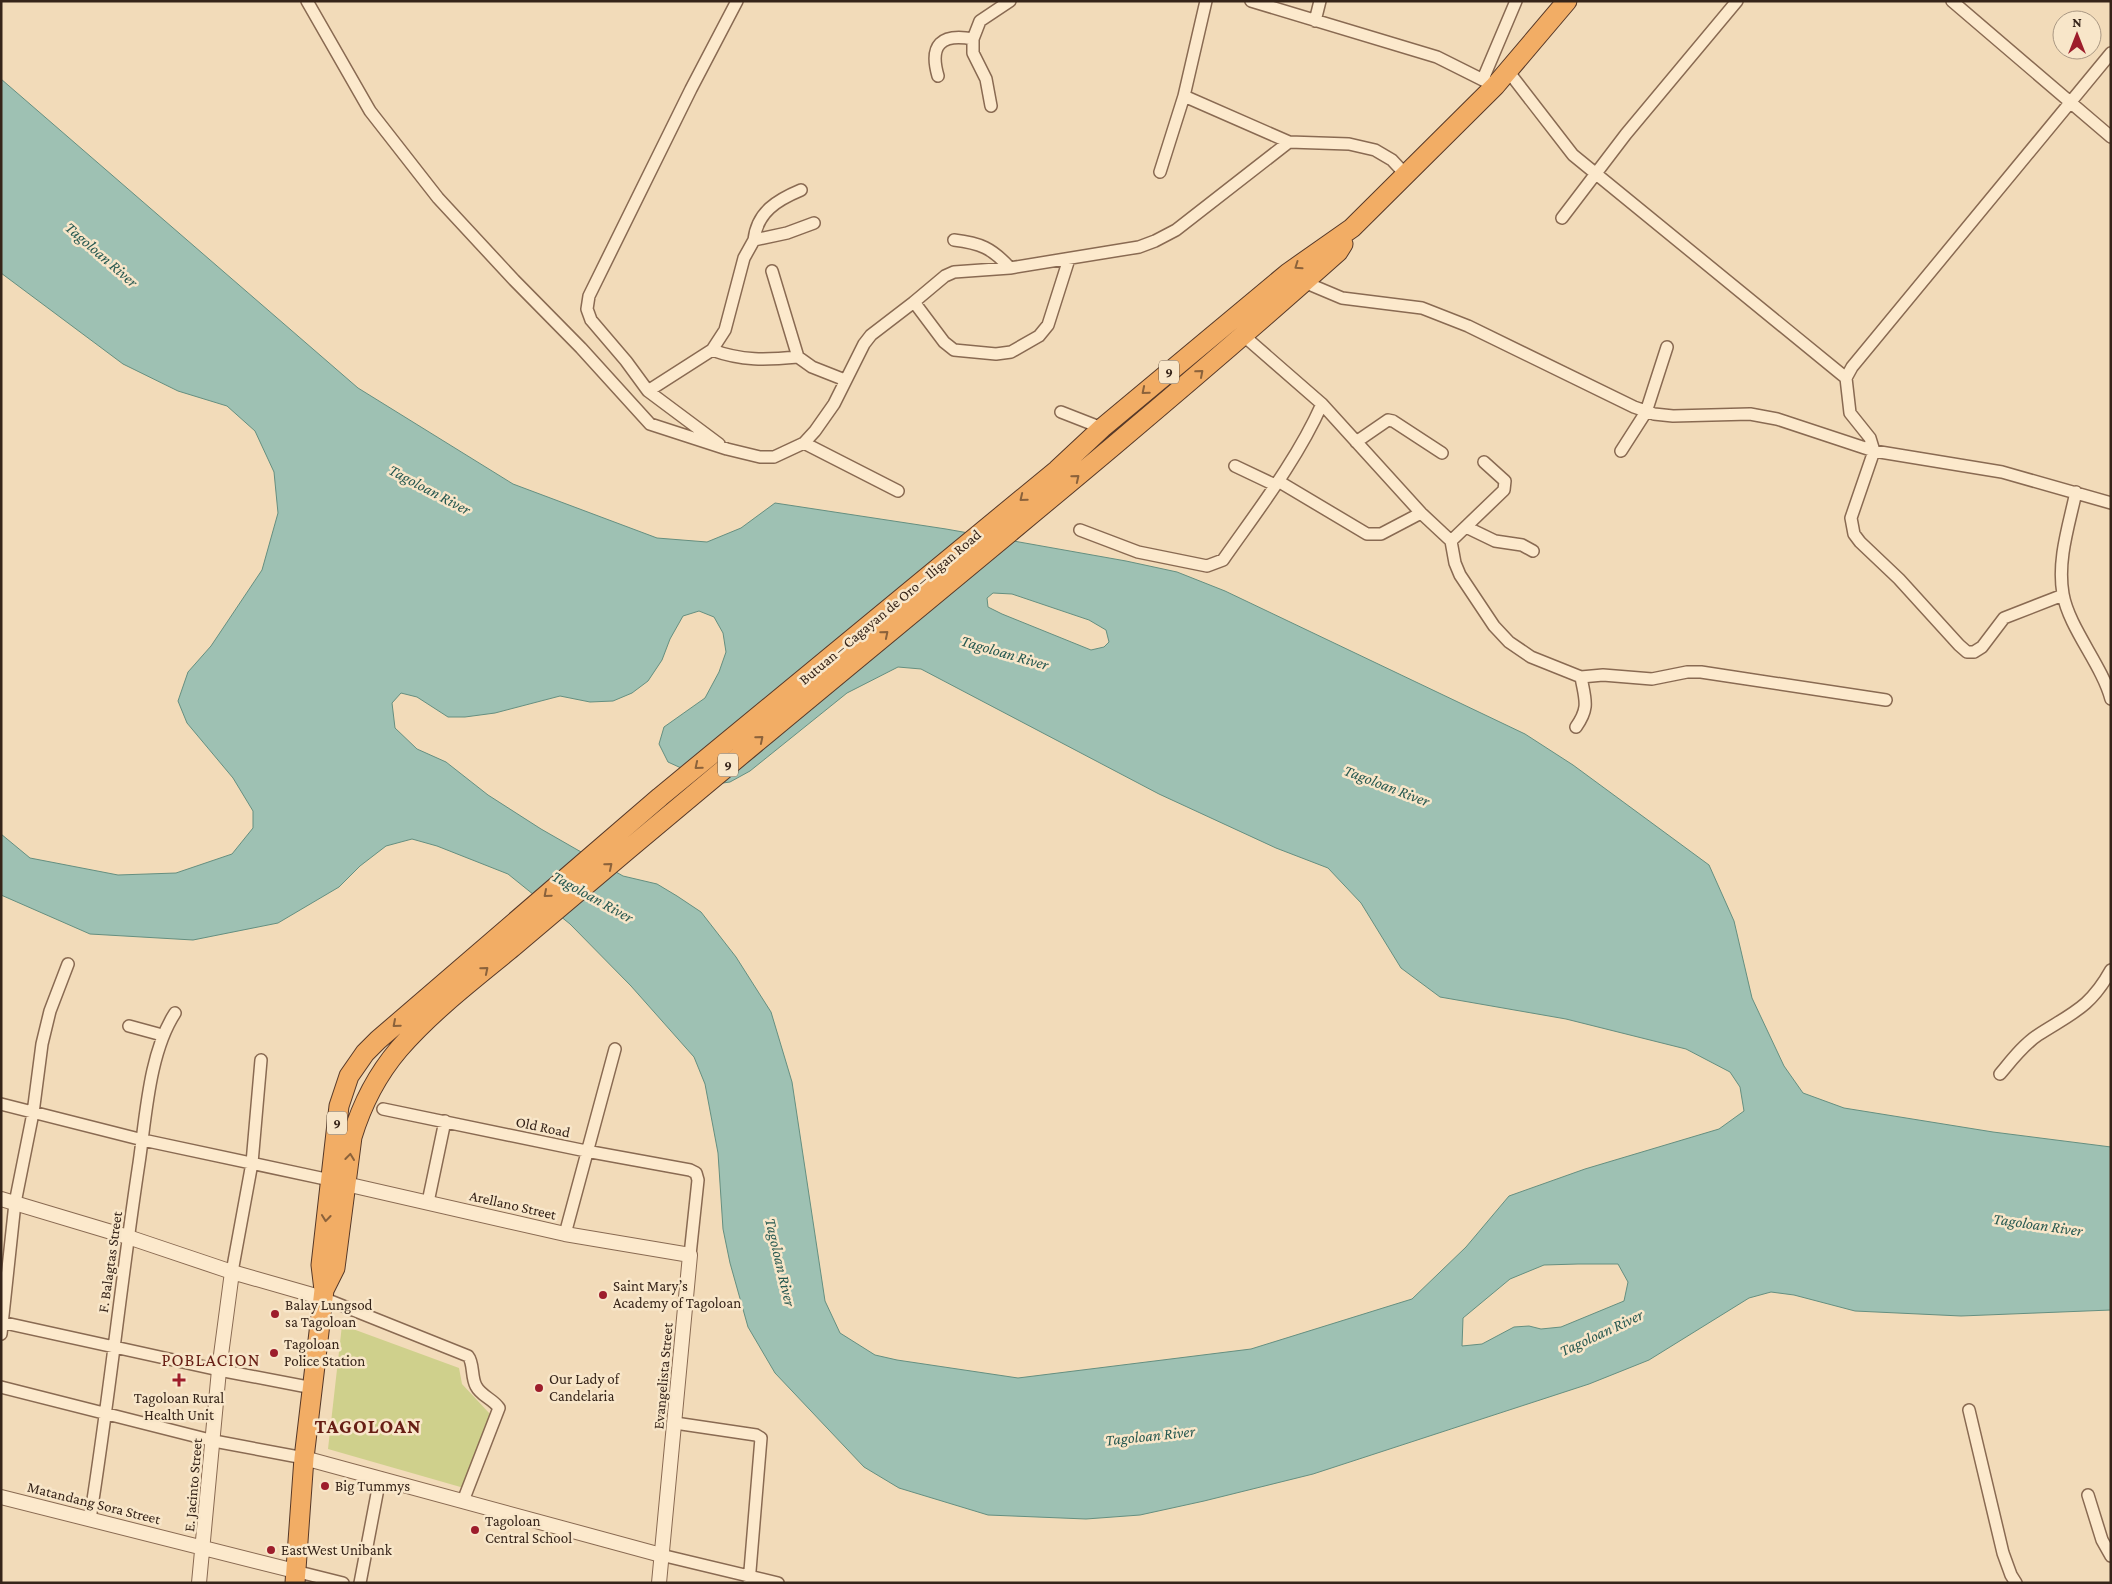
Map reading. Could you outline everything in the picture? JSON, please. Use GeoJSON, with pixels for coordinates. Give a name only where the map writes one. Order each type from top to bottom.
{"type":"FeatureCollection","features":[{"type":"Feature","properties":{"kind":"highway","name":"Butuan – Cagayan de Oro – Iligan Road"},"geometry":{"type":"LineString","coordinates":[[440,997],[660,797],[1057,470],[1102,428],[1288,273],[1352,228],[1406,175],[1489,83],[1508,71],[1567,1]]}},
{"type":"Feature","properties":{"kind":"highway","name":"Butuan – Cagayan de Oro – Iligan Road"},"geometry":{"type":"LineString","coordinates":[[440,997],[1010,530],[1108,452],[1244,336],[1338,252],[1352,228]]}},
{"type":"Feature","properties":{"kind":"highway","name":"9"},"geometry":{"type":"LineString","coordinates":[[295,1577],[304,1458],[324,1294],[321,1265],[338,1182],[370,1089],[390,1060],[440,997]]}},
{"type":"Feature","properties":{"kind":"street"},"geometry":{"type":"LineString","coordinates":[[307,1],[370,111],[438,198],[514,280],[581,348],[650,424],[726,449],[760,457],[774,457],[804,442],[815,431],[834,404],[864,344],[871,335],[945,276],[954,272],[1010,268],[1139,247],[1176,230],[1289,142]]}},
{"type":"Feature","properties":{"kind":"street"},"geometry":{"type":"LineString","coordinates":[[726,449],[648,391],[626,361],[590,320],[587,309],[589,296],[691,89],[737,1]]}},
{"type":"Feature","properties":{"kind":"street"},"geometry":{"type":"LineString","coordinates":[[991,106],[986,79],[973,53],[972,39],[980,21],[1010,1]]}},
{"type":"Feature","properties":{"kind":"street"},"geometry":{"type":"LineString","coordinates":[[1160,172],[1184,96],[1206,1]]}},
{"type":"Feature","properties":{"kind":"street"},"geometry":{"type":"LineString","coordinates":[[1251,1],[1438,57],[1489,83],[1516,1]]}},
{"type":"Feature","properties":{"kind":"street"},"geometry":{"type":"LineString","coordinates":[[1315,20],[1320,1]]}},
{"type":"Feature","properties":{"kind":"street"},"geometry":{"type":"LineString","coordinates":[[1562,218],[1626,134],[1737,1]]}},
{"type":"Feature","properties":{"kind":"street"},"geometry":{"type":"LineString","coordinates":[[1952,1],[2111,137]]}},
{"type":"Feature","properties":{"kind":"street"},"geometry":{"type":"LineString","coordinates":[[938,76],[935,63],[936,48],[942,41],[950,37],[972,39]]}},
{"type":"Feature","properties":{"kind":"street"},"geometry":{"type":"LineString","coordinates":[[2063,595],[2004,618],[1982,647],[1974,652],[1968,652],[1959,645],[1899,579],[1854,534],[1851,518],[1874,451],[1870,438],[1850,414],[1846,378],[1852,367],[2111,53]]}},
{"type":"Feature","properties":{"kind":"street"},"geometry":{"type":"LineString","coordinates":[[1508,71],[1574,155],[1846,378]]}},
{"type":"Feature","properties":{"kind":"street"},"geometry":{"type":"LineString","coordinates":[[1184,96],[1289,142],[1349,144],[1375,150],[1392,160],[1406,175]]}},
{"type":"Feature","properties":{"kind":"street"},"geometry":{"type":"LineString","coordinates":[[648,391],[712,350],[725,330],[744,258],[754,240],[755,229],[763,213],[782,198],[802,190]]}},
{"type":"Feature","properties":{"kind":"street"},"geometry":{"type":"LineString","coordinates":[[754,240],[786,233],[814,223]]}},
{"type":"Feature","properties":{"kind":"street"},"geometry":{"type":"LineString","coordinates":[[954,240],[987,247],[998,255],[1010,268]]}},
{"type":"Feature","properties":{"kind":"street"},"geometry":{"type":"LineString","coordinates":[[914,302],[944,342],[954,350],[996,354],[1011,352],[1039,336],[1048,325],[1068,259]]}},
{"type":"Feature","properties":{"kind":"street"},"geometry":{"type":"LineString","coordinates":[[772,271],[798,357],[812,367],[845,380]]}},
{"type":"Feature","properties":{"kind":"street"},"geometry":{"type":"LineString","coordinates":[[1304,282],[1342,298],[1422,308],[1468,326],[1646,412],[1673,416],[1750,414],[1777,419],[1874,451],[2002,472],[2111,503]]}},
{"type":"Feature","properties":{"kind":"street"},"geometry":{"type":"LineString","coordinates":[[1244,336],[1322,404],[1421,513],[1451,541],[1455,563],[1460,575],[1494,626],[1509,642],[1531,657],[1581,677],[1603,675],[1652,679],[1687,672],[1701,672],[1886,700]]}},
{"type":"Feature","properties":{"kind":"street"},"geometry":{"type":"LineString","coordinates":[[1621,451],[1646,412],[1667,347]]}},
{"type":"Feature","properties":{"kind":"street"},"geometry":{"type":"LineString","coordinates":[[712,350],[752,360],[798,357]]}},
{"type":"Feature","properties":{"kind":"street"},"geometry":{"type":"LineString","coordinates":[[1080,530],[1138,552],[1207,566],[1223,560],[1277,483],[1308,434],[1322,404]]}},
{"type":"Feature","properties":{"kind":"street"},"geometry":{"type":"LineString","coordinates":[[1061,412],[1102,428]]}},
{"type":"Feature","properties":{"kind":"street"},"geometry":{"type":"LineString","coordinates":[[1356,442],[1388,420],[1393,421],[1442,453]]}},
{"type":"Feature","properties":{"kind":"street"},"geometry":{"type":"LineString","coordinates":[[804,442],[898,491]]}},
{"type":"Feature","properties":{"kind":"street"},"geometry":{"type":"LineString","coordinates":[[1451,541],[1504,490],[1504,481],[1484,462]]}},
{"type":"Feature","properties":{"kind":"street"},"geometry":{"type":"LineString","coordinates":[[1235,466],[1277,483],[1366,534],[1381,534],[1421,513]]}},
{"type":"Feature","properties":{"kind":"street"},"geometry":{"type":"LineString","coordinates":[[2076,492],[2061,567],[2063,595],[2111,698]]}},
{"type":"Feature","properties":{"kind":"street"},"geometry":{"type":"LineString","coordinates":[[1466,527],[1495,541],[1522,545],[1533,552]]}},
{"type":"Feature","properties":{"kind":"street"},"geometry":{"type":"LineString","coordinates":[[1576,727],[1584,715],[1586,707],[1581,677]]}},
{"type":"Feature","properties":{"kind":"street"},"geometry":{"type":"LineString","coordinates":[[68,964],[45,1027],[33,1113],[15,1203],[2,1326],[313,1388]]}},
{"type":"Feature","properties":{"kind":"street"},"geometry":{"type":"LineString","coordinates":[[2000,1074],[2036,1036],[2084,1007],[2097,994],[2111,970]]}},
{"type":"Feature","properties":{"kind":"street","name":"F. Balagtas Street"},"geometry":{"type":"LineString","coordinates":[[90,1519],[107,1414],[128,1237],[155,1064],[162,1036],[175,1013]]}},
{"type":"Feature","properties":{"kind":"street"},"geometry":{"type":"LineString","coordinates":[[129,1026],[162,1036]]}},
{"type":"Feature","properties":{"kind":"street"},"geometry":{"type":"LineString","coordinates":[[565,1234],[615,1049]]}},
{"type":"Feature","properties":{"kind":"street"},"geometry":{"type":"LineString","coordinates":[[232,1272],[252,1163],[261,1060]]}},
{"type":"Feature","properties":{"kind":"street"},"geometry":{"type":"LineString","coordinates":[[1,1104],[143,1140],[338,1182]]}},
{"type":"Feature","properties":{"kind":"street","name":"Old Road"},"geometry":{"type":"LineString","coordinates":[[383,1109],[586,1151],[690,1170],[696,1173]]}},
{"type":"Feature","properties":{"kind":"street"},"geometry":{"type":"LineString","coordinates":[[428,1202],[445,1121]]}},
{"type":"Feature","properties":{"kind":"street","name":"Evangelista Street"},"geometry":{"type":"LineString","coordinates":[[659,1583],[698,1180],[696,1173]]}},
{"type":"Feature","properties":{"kind":"street","name":"Arellano Street"},"geometry":{"type":"LineString","coordinates":[[338,1182],[565,1234],[690,1255]]}},
{"type":"Feature","properties":{"kind":"street"},"geometry":{"type":"LineString","coordinates":[[1,1199],[128,1237],[232,1272],[324,1294],[468,1356],[474,1384],[480,1392],[499,1408],[463,1501]]}},
{"type":"Feature","properties":{"kind":"street","name":"E. Jacinto Street"},"geometry":{"type":"LineString","coordinates":[[199,1583],[214,1441],[219,1370],[232,1272]]}},
{"type":"Feature","properties":{"kind":"street"},"geometry":{"type":"LineString","coordinates":[[1,1387],[214,1441],[304,1458],[750,1580],[778,1583]]}},
{"type":"Feature","properties":{"kind":"street"},"geometry":{"type":"LineString","coordinates":[[1969,1410],[2003,1553],[2016,1583]]}},
{"type":"Feature","properties":{"kind":"street"},"geometry":{"type":"LineString","coordinates":[[675,1423],[756,1435],[761,1438],[750,1580]]}},
{"type":"Feature","properties":{"kind":"street"},"geometry":{"type":"LineString","coordinates":[[360,1583],[380,1478]]}},
{"type":"Feature","properties":{"kind":"street"},"geometry":{"type":"LineString","coordinates":[[2088,1495],[2102,1540],[2111,1556]]}},
{"type":"Feature","properties":{"kind":"street","name":"Matandang Sora Street"},"geometry":{"type":"LineString","coordinates":[[1,1497],[203,1547],[295,1577]]}},
{"type":"Feature","properties":{"kind":"street"},"geometry":{"type":"LineString","coordinates":[[295,1577],[343,1583]]}},
{"type":"Feature","properties":{"kind":"green space"},"geometry":{"type":"Polygon","coordinates":[[[342,1325],[459,1368],[462,1384],[490,1414],[464,1488],[328,1449],[342,1325]]]}},
{"type":"Feature","properties":{"kind":"water","name":"Tagoloan River"},"geometry":{"type":"Polygon","coordinates":[[[1,79],[358,388],[513,484],[657,538],[707,542],[741,528],[775,503],[946,529],[1177,572],[1225,591],[1525,734],[1573,765],[1709,865],[1734,921],[1752,998],[1784,1066],[1803,1093],[1844,1108],[1993,1132],[2111,1147],[2111,1310],[1961,1316],[1855,1311],[1794,1295],[1771,1292],[1749,1298],[1649,1360],[1589,1384],[1313,1474],[1204,1501],[1140,1515],[1086,1519],[988,1515],[899,1488],[864,1467],[775,1373],[748,1327],[730,1263],[723,1229],[718,1153],[705,1084],[694,1057],[631,986],[570,924],[508,874],[437,846],[412,839],[386,846],[360,866],[339,887],[278,923],[193,940],[90,934],[1,895],[1,834],[30,858],[118,875],[176,873],[232,854],[253,828],[253,811],[233,778],[187,723],[178,701],[188,672],[211,646],[262,570],[278,513],[274,472],[255,431],[227,406],[178,391],[123,364],[1,273],[1,79]],[[993,593],[987,598],[988,607],[1002,614],[1091,650],[1104,647],[1109,642],[1106,630],[1089,620],[1012,594],[993,593]],[[699,611],[683,616],[670,639],[662,660],[648,681],[632,693],[613,701],[590,702],[560,696],[495,713],[448,717],[417,697],[401,693],[392,703],[395,728],[417,749],[446,762],[488,795],[541,829],[623,876],[657,884],[701,912],[736,957],[771,1012],[792,1082],[825,1301],[840,1333],[875,1355],[1018,1378],[1251,1349],[1412,1299],[1466,1247],[1509,1196],[1585,1169],[1719,1129],[1744,1111],[1740,1087],[1730,1072],[1686,1049],[1566,1019],[1440,997],[1401,968],[1361,903],[1328,868],[1276,848],[1159,794],[921,669],[898,667],[847,693],[750,771],[730,782],[716,784],[668,762],[659,744],[664,727],[705,698],[719,672],[726,652],[723,633],[714,617],[699,611]],[[1618,1264],[1544,1265],[1510,1279],[1463,1318],[1462,1346],[1482,1344],[1514,1327],[1529,1326],[1541,1329],[1561,1327],[1624,1301],[1628,1282],[1618,1264]]]}},
{"type":"Feature","properties":{"kind":"place","name":"Saint Mary’s Academy of Tagoloan"},"geometry":{"type":"Point","coordinates":[603,1295]}},
{"type":"Feature","properties":{"kind":"place","name":"Balay Lungsod sa Tagoloan"},"geometry":{"type":"Point","coordinates":[275,1314]}},
{"type":"Feature","properties":{"kind":"place","name":"Tagoloan Police Station"},"geometry":{"type":"Point","coordinates":[274,1353]}},
{"type":"Feature","properties":{"kind":"place","name":"Tagoloan Rural Health Unit"},"geometry":{"type":"Point","coordinates":[179,1380]}},
{"type":"Feature","properties":{"kind":"place","name":"Our Lady of Candelaria"},"geometry":{"type":"Point","coordinates":[539,1388]}},
{"type":"Feature","properties":{"kind":"place","name":"Big Tummys"},"geometry":{"type":"Point","coordinates":[325,1486]}},
{"type":"Feature","properties":{"kind":"place","name":"Tagoloan Central School"},"geometry":{"type":"Point","coordinates":[475,1530]}},
{"type":"Feature","properties":{"kind":"place","name":"EastWest Unibank"},"geometry":{"type":"Point","coordinates":[271,1550]}},
{"type":"Feature","properties":{"kind":"district","name":"POBLACION"},"geometry":{"type":"Point","coordinates":[211,1360]}},
{"type":"Feature","properties":{"kind":"district","name":"TAGOLOAN"},"geometry":{"type":"Point","coordinates":[368,1426]}}]}
